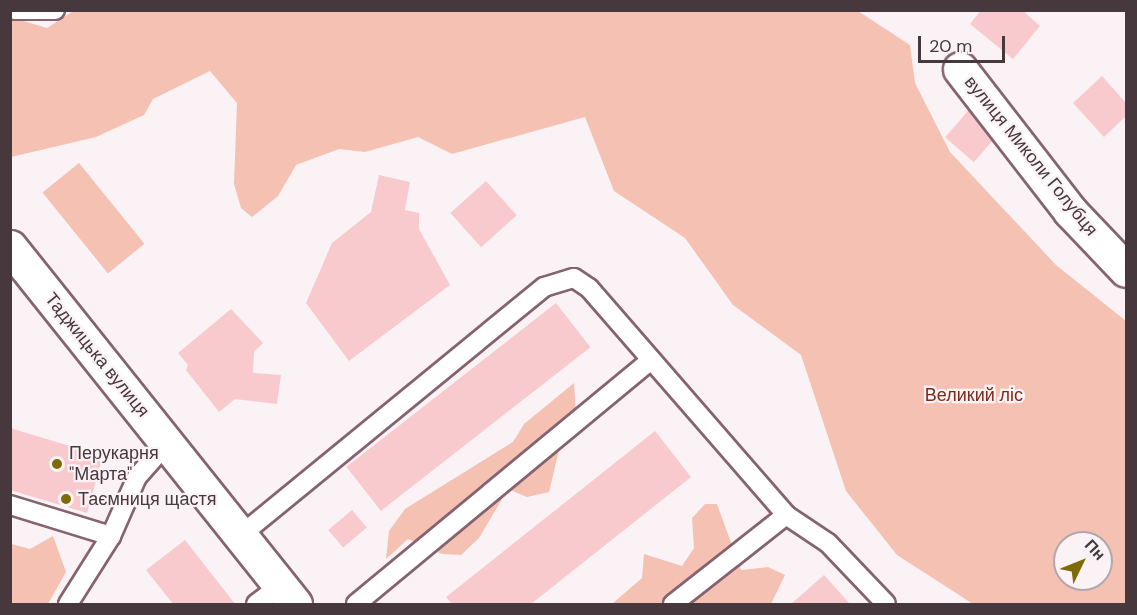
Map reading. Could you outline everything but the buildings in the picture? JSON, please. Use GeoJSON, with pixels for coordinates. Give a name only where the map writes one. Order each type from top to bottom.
{"type":"FeatureCollection","features":[{"type":"Feature","properties":{"kind":"street","name":"вулиця Миколи Голубця"},"geometry":{"type":"LineString","coordinates":[[960,69],[1070,211],[1126,270]]}},
{"type":"Feature","properties":{"kind":"street","name":"Таджицька вулиця"},"geometry":{"type":"LineString","coordinates":[[10,247],[241,535],[277,598]]}},
{"type":"Feature","properties":{"kind":"lane"},"geometry":{"type":"LineString","coordinates":[[14,10],[55,10]]}},
{"type":"Feature","properties":{"kind":"lane"},"geometry":{"type":"LineString","coordinates":[[241,535],[544,286],[574,278],[589,288],[786,515],[828,543],[886,604]]}},
{"type":"Feature","properties":{"kind":"lane"},"geometry":{"type":"LineString","coordinates":[[356,604],[651,360]]}},
{"type":"Feature","properties":{"kind":"lane"},"geometry":{"type":"LineString","coordinates":[[68,604],[111,536],[137,477],[167,443]]}},
{"type":"Feature","properties":{"kind":"lane"},"geometry":{"type":"LineString","coordinates":[[10,505],[111,536]]}},
{"type":"Feature","properties":{"kind":"lane"},"geometry":{"type":"LineString","coordinates":[[673,604],[786,515]]}},
{"type":"Feature","properties":{"kind":"green space","name":"Великий ліс"},"geometry":{"type":"Polygon","coordinates":[[[75,10],[858,11],[910,45],[915,83],[950,152],[1056,265],[1126,321],[1126,604],[973,604],[897,555],[846,491],[801,355],[733,305],[685,238],[614,191],[585,117],[452,154],[418,137],[365,152],[339,149],[296,165],[278,196],[252,217],[241,208],[234,184],[237,103],[210,71],[153,99],[144,115],[96,137],[11,157],[10,17],[47,28],[75,10]]]}},
{"type":"Feature","properties":{"kind":"green space"},"geometry":{"type":"Polygon","coordinates":[[[79,163],[144,244],[108,273],[42,193],[79,163]]]}},
{"type":"Feature","properties":{"kind":"green space"},"geometry":{"type":"Polygon","coordinates":[[[574,383],[576,413],[561,442],[549,492],[527,497],[508,489],[479,538],[461,555],[442,554],[408,539],[386,559],[389,531],[405,509],[513,442],[524,424],[574,383]]]}},
{"type":"Feature","properties":{"kind":"green space"},"geometry":{"type":"Polygon","coordinates":[[[705,504],[717,504],[741,570],[768,567],[785,575],[771,604],[612,604],[642,578],[644,554],[682,566],[694,548],[692,518],[705,504]]]}},
{"type":"Feature","properties":{"kind":"green space"},"geometry":{"type":"Polygon","coordinates":[[[53,536],[66,572],[48,604],[11,604],[11,544],[30,549],[53,536]]]}},
{"type":"Feature","properties":{"kind":"place","name":"Перукарня \"Марта\""},"geometry":{"type":"Point","coordinates":[57,464]}},
{"type":"Feature","properties":{"kind":"place","name":"Таємниця щастя"},"geometry":{"type":"Point","coordinates":[66,499]}}]}
